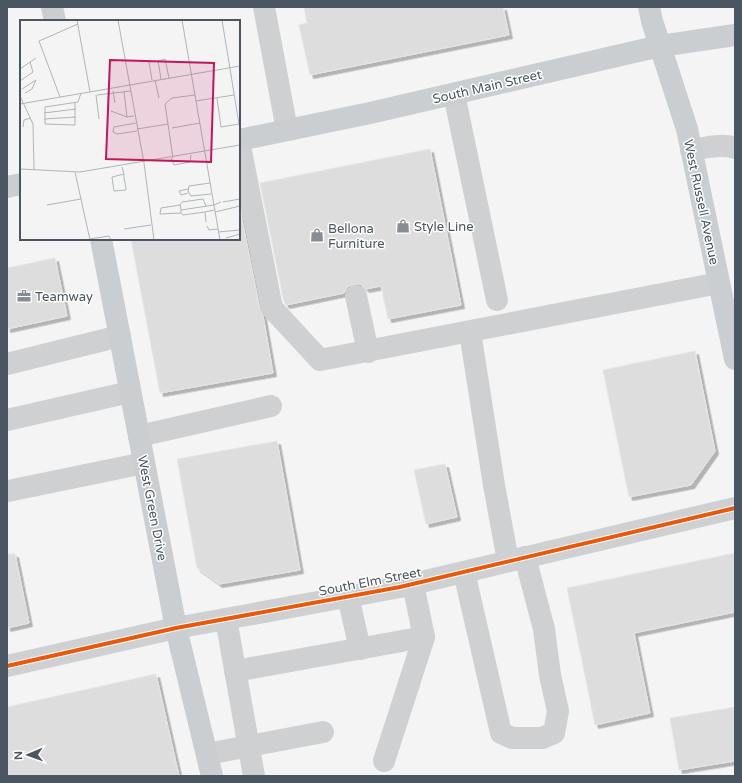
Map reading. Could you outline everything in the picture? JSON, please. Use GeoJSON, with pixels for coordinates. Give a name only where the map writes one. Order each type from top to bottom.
{"type":"FeatureCollection","features":[{"type":"Feature","properties":{"kind":"main road"},"geometry":{"type":"LineString","coordinates":[[52,7],[55,20]]}},
{"type":"Feature","properties":{"kind":"main road","name":"West Russell Avenue"},"geometry":{"type":"LineString","coordinates":[[649,7],[687,128],[725,293],[735,360]]}},
{"type":"Feature","properties":{"kind":"main road","name":"South Main Street"},"geometry":{"type":"LineString","coordinates":[[240,141],[370,113],[660,46],[735,35]]}},
{"type":"Feature","properties":{"kind":"main road"},"geometry":{"type":"LineString","coordinates":[[7,187],[20,184]]}},
{"type":"Feature","properties":{"kind":"main road","name":"West Green Drive"},"geometry":{"type":"LineString","coordinates":[[101,240],[176,628],[212,776]]}},
{"type":"Feature","properties":{"kind":"street"},"geometry":{"type":"LineString","coordinates":[[264,7],[287,130]]}},
{"type":"Feature","properties":{"kind":"street"},"geometry":{"type":"LineString","coordinates":[[454,94],[497,300]]}},
{"type":"Feature","properties":{"kind":"street"},"geometry":{"type":"LineString","coordinates":[[240,146],[272,308],[320,360],[470,332],[725,293]]}},
{"type":"Feature","properties":{"kind":"street"},"geometry":{"type":"LineString","coordinates":[[691,150],[718,146],[730,146],[735,148]]}},
{"type":"Feature","properties":{"kind":"street"},"geometry":{"type":"LineString","coordinates":[[356,296],[368,352]]}},
{"type":"Feature","properties":{"kind":"street"},"geometry":{"type":"LineString","coordinates":[[464,572],[501,733],[512,738],[542,738],[554,733],[558,711],[550,675],[544,629],[516,559],[494,485],[470,332]]}},
{"type":"Feature","properties":{"kind":"street"},"geometry":{"type":"LineString","coordinates":[[7,364],[120,336]]}},
{"type":"Feature","properties":{"kind":"street"},"geometry":{"type":"LineString","coordinates":[[7,420],[130,392]]}},
{"type":"Feature","properties":{"kind":"street"},"geometry":{"type":"LineString","coordinates":[[139,436],[271,406]]}},
{"type":"Feature","properties":{"kind":"street"},"geometry":{"type":"LineString","coordinates":[[8,491],[144,463]]}},
{"type":"Feature","properties":{"kind":"street","name":"South Elm Street"},"geometry":{"type":"LineString","coordinates":[[7,666],[176,628],[413,584],[735,508]]}},
{"type":"Feature","properties":{"kind":"street"},"geometry":{"type":"LineString","coordinates":[[384,761],[424,637],[413,584]]}},
{"type":"Feature","properties":{"kind":"street"},"geometry":{"type":"LineString","coordinates":[[348,596],[360,649]]}},
{"type":"Feature","properties":{"kind":"street"},"geometry":{"type":"LineString","coordinates":[[226,619],[254,776]]}},
{"type":"Feature","properties":{"kind":"street"},"geometry":{"type":"LineString","coordinates":[[235,671],[424,637]]}},
{"type":"Feature","properties":{"kind":"street"},"geometry":{"type":"LineString","coordinates":[[207,754],[248,745],[323,732]]}},
{"type":"Feature","properties":{"kind":"building"},"geometry":{"type":"Polygon","coordinates":[[[304,7],[503,7],[509,35],[310,75],[299,25],[307,23],[304,7]]]}},
{"type":"Feature","properties":{"kind":"building"},"geometry":{"type":"Polygon","coordinates":[[[430,149],[461,305],[388,319],[381,286],[366,289],[360,284],[354,284],[347,287],[344,293],[286,305],[284,302],[260,183],[430,149]]]}},
{"type":"Feature","properties":{"kind":"building"},"geometry":{"type":"Polygon","coordinates":[[[240,210],[260,310],[263,316],[273,373],[160,393],[131,240],[240,240],[240,210]]]}},
{"type":"Feature","properties":{"kind":"building"},"geometry":{"type":"Polygon","coordinates":[[[55,258],[67,316],[7,329],[7,268],[55,258]]]}},
{"type":"Feature","properties":{"kind":"building"},"geometry":{"type":"Polygon","coordinates":[[[695,351],[715,451],[691,485],[629,497],[603,370],[695,351]]]}},
{"type":"Feature","properties":{"kind":"building"},"geometry":{"type":"Polygon","coordinates":[[[277,441],[300,570],[219,584],[197,568],[177,459],[277,441]]]}},
{"type":"Feature","properties":{"kind":"building"},"geometry":{"type":"Polygon","coordinates":[[[445,464],[457,517],[426,524],[414,470],[445,464]]]}},
{"type":"Feature","properties":{"kind":"building"},"geometry":{"type":"Polygon","coordinates":[[[735,553],[735,612],[634,633],[650,713],[595,725],[567,588],[735,553]]]}},
{"type":"Feature","properties":{"kind":"building"},"geometry":{"type":"Polygon","coordinates":[[[7,554],[15,554],[29,623],[7,628],[7,554]]]}},
{"type":"Feature","properties":{"kind":"building"},"geometry":{"type":"Polygon","coordinates":[[[156,674],[179,776],[7,776],[7,707],[156,674]]]}},
{"type":"Feature","properties":{"kind":"building"},"geometry":{"type":"Polygon","coordinates":[[[735,707],[735,761],[679,770],[670,718],[735,707]]]}},
{"type":"Feature","properties":{"kind":"cycle path"},"geometry":{"type":"LineString","coordinates":[[7,666],[176,628],[400,587],[735,508]]}},
{"type":"Feature","properties":{"kind":"place","name":"Style Line"},"geometry":{"type":"Point","coordinates":[403,226]}},
{"type":"Feature","properties":{"kind":"place","name":"Bellona Furniture"},"geometry":{"type":"Point","coordinates":[317,235]}},
{"type":"Feature","properties":{"kind":"place","name":"Teamway"},"geometry":{"type":"Point","coordinates":[24,296]}}]}
